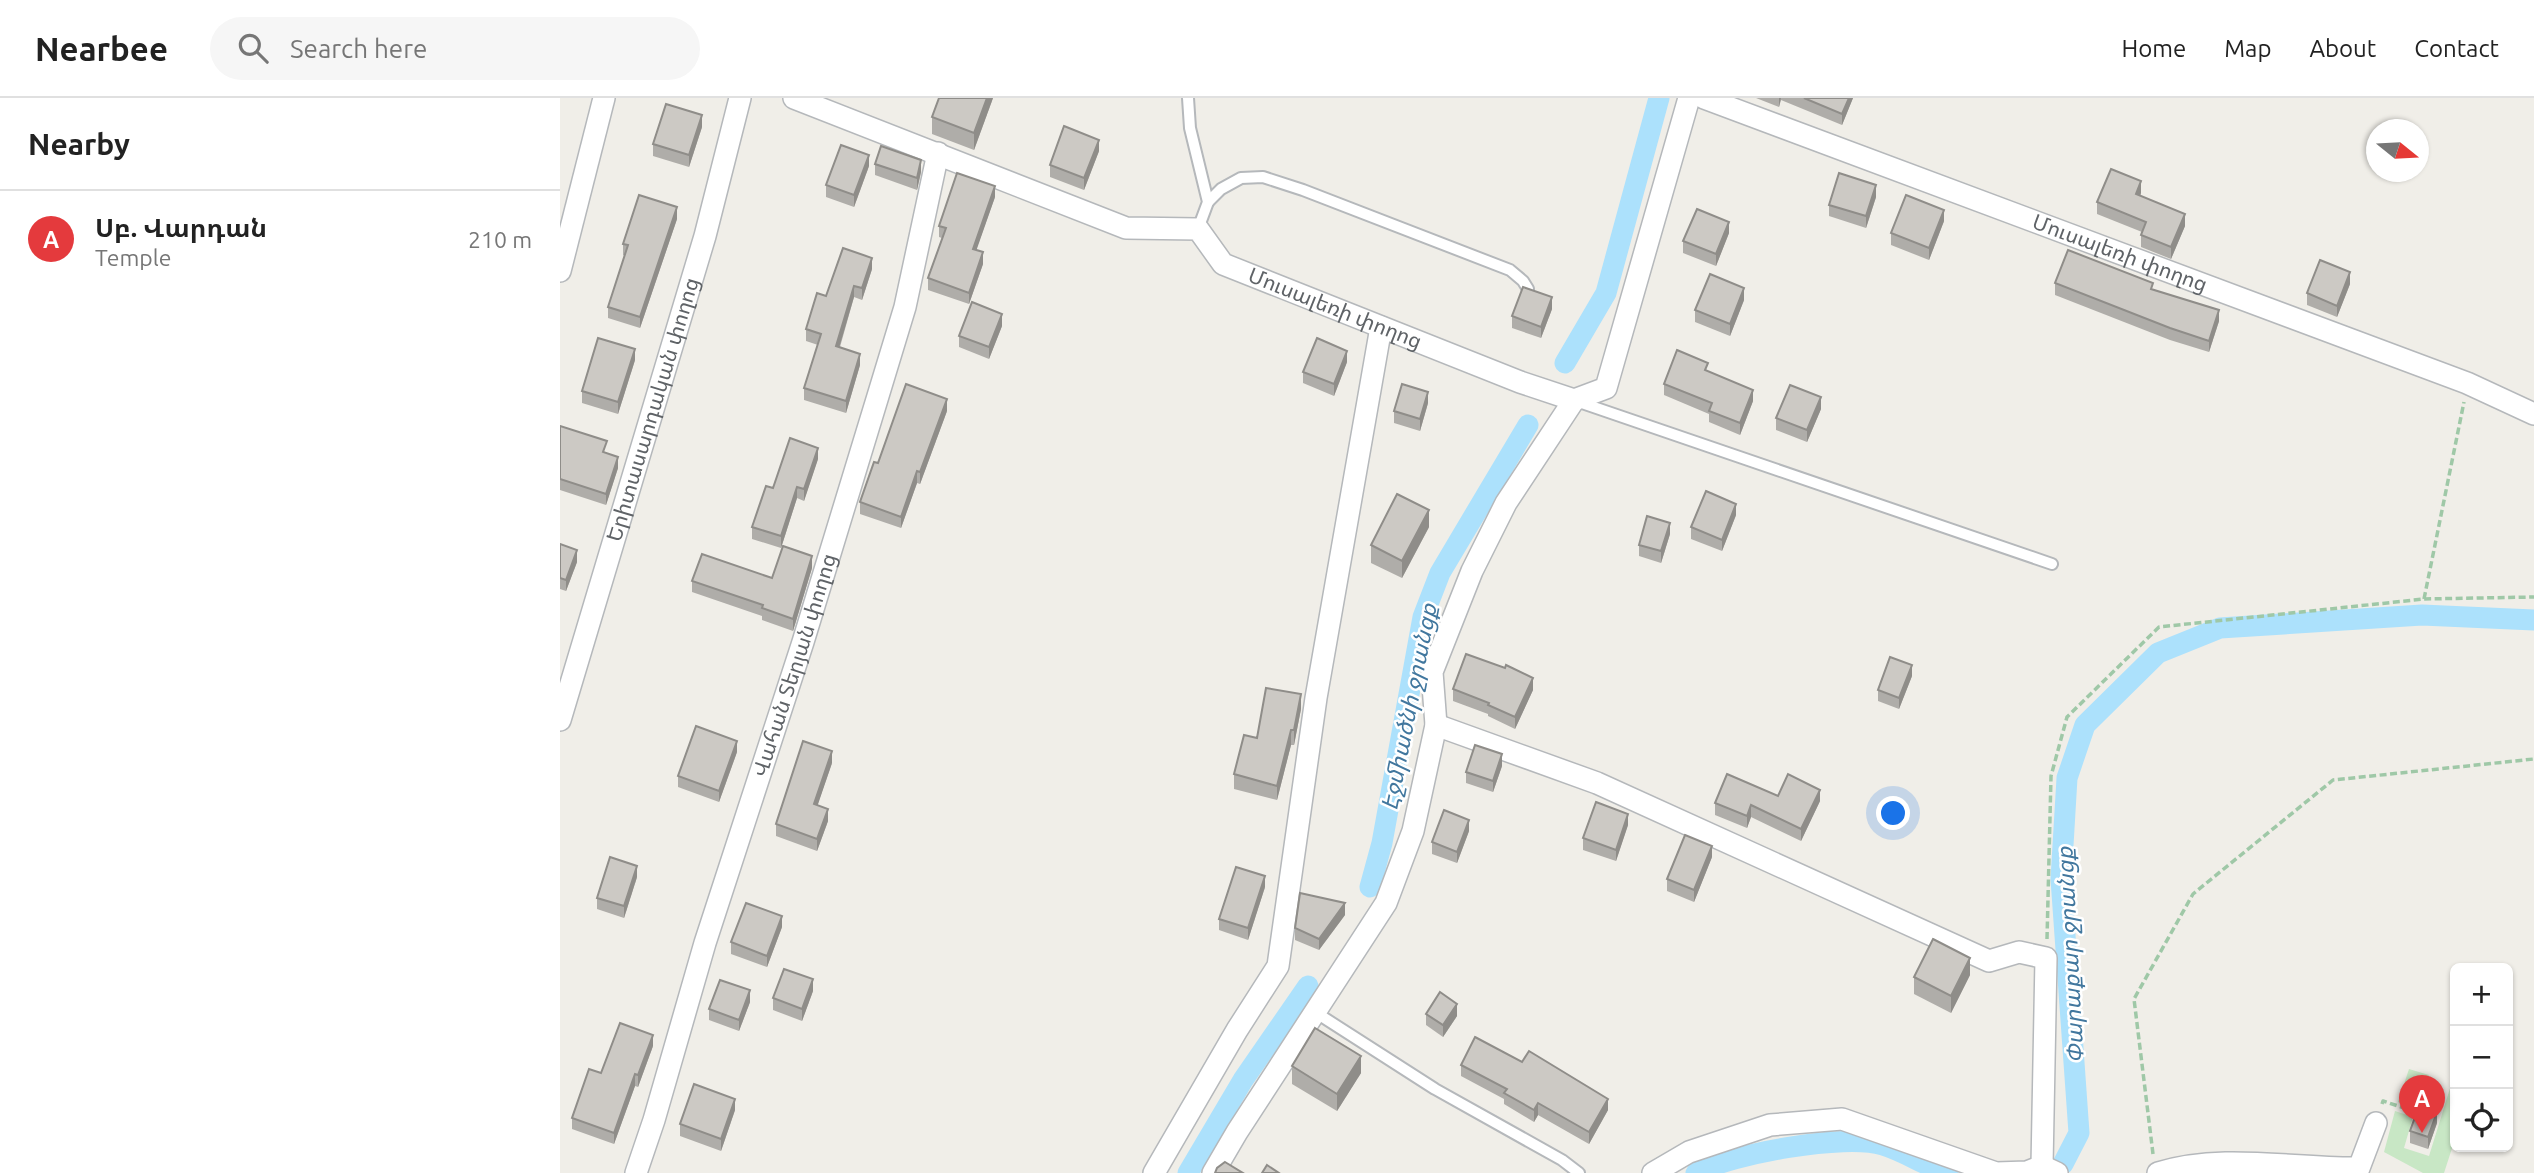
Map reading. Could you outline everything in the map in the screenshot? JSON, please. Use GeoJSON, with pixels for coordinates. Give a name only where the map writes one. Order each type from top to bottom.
{"type":"FeatureCollection","features":[{"type":"Feature","properties":{"kind":"street"},"geometry":{"type":"LineString","coordinates":[[560,271],[604,98]]}},
{"type":"Feature","properties":{"kind":"street","name":"Երիտասարդական փողոց"},"geometry":{"type":"LineString","coordinates":[[560,720],[705,236],[740,98]]}},
{"type":"Feature","properties":{"kind":"street"},"geometry":{"type":"LineString","coordinates":[[794,98],[1126,228],[1198,229]]}},
{"type":"Feature","properties":{"kind":"street"},"geometry":{"type":"LineString","coordinates":[[1213,1173],[1386,903],[1413,831],[1437,725],[1432,672],[1472,571],[1506,503],[1574,400],[1606,388],[1689,98]]}},
{"type":"Feature","properties":{"kind":"street","name":"Մուսալեռի փողոց"},"geometry":{"type":"LineString","coordinates":[[1704,98],[2468,383],[2534,414]]}},
{"type":"Feature","properties":{"kind":"street","name":"Վահան Տերյան փողոց"},"geometry":{"type":"LineString","coordinates":[[636,1173],[705,943],[803,642],[905,307],[938,153]]}},
{"type":"Feature","properties":{"kind":"street","name":"Մուսալեռի փողոց"},"geometry":{"type":"LineString","coordinates":[[1198,229],[1223,264],[1520,382],[1574,400]]}},
{"type":"Feature","properties":{"kind":"street"},"geometry":{"type":"LineString","coordinates":[[1154,1173],[1237,1030],[1278,966],[1316,698],[1381,327]]}},
{"type":"Feature","properties":{"kind":"street"},"geometry":{"type":"LineString","coordinates":[[1437,725],[1597,783],[1989,961],[2019,952],[2046,958],[2050,1169],[1996,1173],[1842,1119],[1770,1125],[1689,1152],[1653,1173]]}},
{"type":"Feature","properties":{"kind":"street"},"geometry":{"type":"LineString","coordinates":[[2156,1167],[2236,1162],[2359,1168],[2376,1123]]}},
{"type":"Feature","properties":{"kind":"lane"},"geometry":{"type":"LineString","coordinates":[[1188,98],[1190,128],[1208,202]]}},
{"type":"Feature","properties":{"kind":"lane"},"geometry":{"type":"LineString","coordinates":[[1198,229],[1208,202],[1221,189],[1241,178],[1264,177],[1510,270],[1517,274],[1528,289]]}},
{"type":"Feature","properties":{"kind":"lane"},"geometry":{"type":"LineString","coordinates":[[1574,400],[2052,564]]}},
{"type":"Feature","properties":{"kind":"lane"},"geometry":{"type":"LineString","coordinates":[[1315,1012],[1435,1089],[1562,1160],[1579,1173]]}},
{"type":"Feature","properties":{"kind":"path"},"geometry":{"type":"LineString","coordinates":[[2424,599],[2468,383]]}},
{"type":"Feature","properties":{"kind":"path"},"geometry":{"type":"LineString","coordinates":[[2046,958],[2051,776],[2067,717],[2159,627],[2424,599],[2534,597]]}},
{"type":"Feature","properties":{"kind":"path"},"geometry":{"type":"LineString","coordinates":[[2156,1167],[2134,999],[2193,894],[2333,780],[2534,759]]}},
{"type":"Feature","properties":{"kind":"path"},"geometry":{"type":"LineString","coordinates":[[2376,1123],[2383,1101],[2427,1115],[2436,1087]]}},
{"type":"Feature","properties":{"kind":"green space"},"geometry":{"type":"Polygon","coordinates":[[[2409,1069],[2429,1075],[2419,1109],[2398,1102],[2409,1069]]]}},
{"type":"Feature","properties":{"kind":"green space"},"geometry":{"type":"Polygon","coordinates":[[[2450,1088],[2451,1152],[2444,1173],[2423,1173],[2384,1152],[2395,1111],[2413,1117],[2404,1148],[2429,1156],[2450,1088]]]}},
{"type":"Feature","properties":{"kind":"building"},"geometry":{"type":"Polygon","coordinates":[[[939,98],[987,98],[974,133],[932,117],[939,98]]]}},
{"type":"Feature","properties":{"kind":"building"},"geometry":{"type":"Polygon","coordinates":[[[1804,98],[1849,98],[1842,114],[1804,98]]]}},
{"type":"Feature","properties":{"kind":"building"},"geometry":{"type":"Polygon","coordinates":[[[666,104],[702,115],[689,155],[653,144],[666,104]]]}},
{"type":"Feature","properties":{"kind":"building"},"geometry":{"type":"Polygon","coordinates":[[[1064,126],[1099,140],[1084,178],[1050,165],[1064,126]]]}},
{"type":"Feature","properties":{"kind":"building"},"geometry":{"type":"Polygon","coordinates":[[[841,145],[869,155],[854,195],[826,185],[841,145]]]}},
{"type":"Feature","properties":{"kind":"building"},"geometry":{"type":"Polygon","coordinates":[[[881,146],[921,160],[917,178],[875,164],[881,146]]]}},
{"type":"Feature","properties":{"kind":"building"},"geometry":{"type":"Polygon","coordinates":[[[2111,169],[2141,181],[2136,194],[2185,214],[2171,247],[2141,235],[2146,222],[2097,202],[2111,169]]]}},
{"type":"Feature","properties":{"kind":"building"},"geometry":{"type":"Polygon","coordinates":[[[957,173],[995,186],[973,249],[983,252],[969,293],[928,278],[946,228],[939,226],[957,173]]]}},
{"type":"Feature","properties":{"kind":"building"},"geometry":{"type":"Polygon","coordinates":[[[1839,173],[1876,185],[1866,216],[1829,205],[1839,173]]]}},
{"type":"Feature","properties":{"kind":"building"},"geometry":{"type":"Polygon","coordinates":[[[639,195],[677,207],[640,317],[608,307],[628,245],[623,244],[639,195]]]}},
{"type":"Feature","properties":{"kind":"building"},"geometry":{"type":"Polygon","coordinates":[[[1906,195],[1944,210],[1929,248],[1891,233],[1906,195]]]}},
{"type":"Feature","properties":{"kind":"building"},"geometry":{"type":"Polygon","coordinates":[[[1697,209],[1729,222],[1716,254],[1683,241],[1697,209]]]}},
{"type":"Feature","properties":{"kind":"building"},"geometry":{"type":"Polygon","coordinates":[[[843,248],[872,258],[862,288],[854,286],[836,346],[860,354],[846,401],[804,388],[821,334],[806,329],[817,293],[826,296],[843,248]]]}},
{"type":"Feature","properties":{"kind":"building"},"geometry":{"type":"Polygon","coordinates":[[[2068,250],[2153,283],[2151,289],[2219,310],[2209,341],[2055,283],[2068,250]]]}},
{"type":"Feature","properties":{"kind":"building"},"geometry":{"type":"Polygon","coordinates":[[[2320,260],[2350,272],[2337,306],[2307,293],[2320,260]]]}},
{"type":"Feature","properties":{"kind":"building"},"geometry":{"type":"Polygon","coordinates":[[[1710,274],[1744,288],[1730,324],[1695,310],[1710,274]]]}},
{"type":"Feature","properties":{"kind":"building"},"geometry":{"type":"Polygon","coordinates":[[[1523,287],[1552,297],[1541,327],[1512,316],[1523,287]]]}},
{"type":"Feature","properties":{"kind":"building"},"geometry":{"type":"Polygon","coordinates":[[[972,302],[1002,314],[989,347],[959,336],[972,302]]]}},
{"type":"Feature","properties":{"kind":"building"},"geometry":{"type":"Polygon","coordinates":[[[598,338],[635,349],[618,402],[582,391],[598,338]]]}},
{"type":"Feature","properties":{"kind":"building"},"geometry":{"type":"Polygon","coordinates":[[[1317,338],[1347,351],[1334,384],[1303,372],[1317,338]]]}},
{"type":"Feature","properties":{"kind":"building"},"geometry":{"type":"Polygon","coordinates":[[[1677,350],[1708,363],[1705,370],[1753,390],[1740,423],[1709,411],[1712,403],[1664,384],[1677,350]]]}},
{"type":"Feature","properties":{"kind":"building"},"geometry":{"type":"Polygon","coordinates":[[[906,384],[947,399],[901,517],[860,502],[874,462],[878,463],[906,384]]]}},
{"type":"Feature","properties":{"kind":"building"},"geometry":{"type":"Polygon","coordinates":[[[1402,384],[1428,392],[1420,419],[1394,411],[1402,384]]]}},
{"type":"Feature","properties":{"kind":"building"},"geometry":{"type":"Polygon","coordinates":[[[1790,385],[1821,397],[1807,430],[1776,418],[1790,385]]]}},
{"type":"Feature","properties":{"kind":"building"},"geometry":{"type":"Polygon","coordinates":[[[560,426],[607,441],[603,452],[618,457],[606,494],[560,479],[560,426]]]}},
{"type":"Feature","properties":{"kind":"building"},"geometry":{"type":"Polygon","coordinates":[[[790,438],[818,448],[804,489],[797,487],[781,536],[752,527],[766,486],[773,488],[790,438]]]}},
{"type":"Feature","properties":{"kind":"building"},"geometry":{"type":"Polygon","coordinates":[[[1706,491],[1736,504],[1722,540],[1691,527],[1706,491]]]}},
{"type":"Feature","properties":{"kind":"building"},"geometry":{"type":"Polygon","coordinates":[[[1397,494],[1429,510],[1402,561],[1371,545],[1397,494]]]}},
{"type":"Feature","properties":{"kind":"building"},"geometry":{"type":"Polygon","coordinates":[[[1647,516],[1670,523],[1661,551],[1639,545],[1647,516]]]}},
{"type":"Feature","properties":{"kind":"building"},"geometry":{"type":"Polygon","coordinates":[[[560,544],[577,550],[566,580],[560,578],[560,544]]]}},
{"type":"Feature","properties":{"kind":"building"},"geometry":{"type":"Polygon","coordinates":[[[783,546],[812,556],[793,619],[762,608],[763,605],[692,581],[702,554],[772,578],[783,546]]]}},
{"type":"Feature","properties":{"kind":"building"},"geometry":{"type":"Polygon","coordinates":[[[1466,654],[1505,668],[1506,665],[1533,678],[1515,717],[1453,689],[1466,654]]]}},
{"type":"Feature","properties":{"kind":"building"},"geometry":{"type":"Polygon","coordinates":[[[1890,657],[1912,665],[1899,698],[1878,690],[1890,657]]]}},
{"type":"Feature","properties":{"kind":"building"},"geometry":{"type":"Polygon","coordinates":[[[1266,688],[1301,694],[1294,730],[1291,730],[1277,786],[1234,774],[1244,735],[1257,738],[1266,688]]]}},
{"type":"Feature","properties":{"kind":"building"},"geometry":{"type":"Polygon","coordinates":[[[696,726],[737,741],[719,791],[678,776],[696,726]]]}},
{"type":"Feature","properties":{"kind":"building"},"geometry":{"type":"Polygon","coordinates":[[[803,741],[832,751],[814,804],[828,809],[817,839],[776,824],[803,741]]]}},
{"type":"Feature","properties":{"kind":"building"},"geometry":{"type":"Polygon","coordinates":[[[1475,745],[1502,754],[1493,781],[1466,772],[1475,745]]]}},
{"type":"Feature","properties":{"kind":"building"},"geometry":{"type":"Polygon","coordinates":[[[1727,774],[1778,796],[1788,774],[1820,790],[1801,829],[1751,805],[1747,816],[1715,803],[1727,774]]]}},
{"type":"Feature","properties":{"kind":"building"},"geometry":{"type":"Polygon","coordinates":[[[1596,802],[1628,814],[1616,850],[1583,838],[1596,802]]]}},
{"type":"Feature","properties":{"kind":"building"},"geometry":{"type":"Polygon","coordinates":[[[1444,810],[1469,820],[1457,852],[1432,842],[1444,810]]]}},
{"type":"Feature","properties":{"kind":"building"},"geometry":{"type":"Polygon","coordinates":[[[1685,835],[1712,846],[1694,890],[1667,879],[1685,835]]]}},
{"type":"Feature","properties":{"kind":"building"},"geometry":{"type":"Polygon","coordinates":[[[610,857],[637,866],[624,906],[597,898],[610,857]]]}},
{"type":"Feature","properties":{"kind":"building"},"geometry":{"type":"Polygon","coordinates":[[[1236,867],[1265,876],[1248,928],[1219,919],[1236,867]]]}},
{"type":"Feature","properties":{"kind":"building"},"geometry":{"type":"Polygon","coordinates":[[[1300,893],[1345,903],[1319,939],[1295,928],[1300,893]]]}},
{"type":"Feature","properties":{"kind":"building"},"geometry":{"type":"Polygon","coordinates":[[[746,903],[782,916],[767,956],[731,942],[746,903]]]}},
{"type":"Feature","properties":{"kind":"building"},"geometry":{"type":"Polygon","coordinates":[[[1933,939],[1970,958],[1951,996],[1914,977],[1933,939]]]}},
{"type":"Feature","properties":{"kind":"building"},"geometry":{"type":"Polygon","coordinates":[[[784,969],[813,979],[802,1009],[773,998],[784,969]]]}},
{"type":"Feature","properties":{"kind":"building"},"geometry":{"type":"Polygon","coordinates":[[[720,980],[750,990],[739,1020],[709,1009],[720,980]]]}},
{"type":"Feature","properties":{"kind":"building"},"geometry":{"type":"Polygon","coordinates":[[[1440,992],[1457,1004],[1443,1025],[1426,1014],[1440,992]]]}},
{"type":"Feature","properties":{"kind":"building"},"geometry":{"type":"Polygon","coordinates":[[[620,1023],[653,1035],[638,1075],[635,1074],[614,1133],[572,1118],[589,1069],[601,1073],[620,1023]]]}},
{"type":"Feature","properties":{"kind":"building"},"geometry":{"type":"Polygon","coordinates":[[[1315,1028],[1361,1056],[1337,1094],[1292,1066],[1315,1028]]]}},
{"type":"Feature","properties":{"kind":"building"},"geometry":{"type":"Polygon","coordinates":[[[1475,1037],[1522,1062],[1529,1051],[1608,1099],[1589,1132],[1538,1103],[1534,1110],[1504,1093],[1507,1089],[1461,1065],[1475,1037]]]}},
{"type":"Feature","properties":{"kind":"building"},"geometry":{"type":"Polygon","coordinates":[[[694,1084],[735,1099],[721,1139],[680,1124],[694,1084]]]}},
{"type":"Feature","properties":{"kind":"building"},"geometry":{"type":"Polygon","coordinates":[[[2419,1106],[2437,1112],[2428,1137],[2410,1131],[2419,1106]]]}},
{"type":"Feature","properties":{"kind":"building"},"geometry":{"type":"Polygon","coordinates":[[[1225,1162],[1243,1173],[1215,1173],[1225,1162]]]}},
{"type":"Feature","properties":{"kind":"building"},"geometry":{"type":"Polygon","coordinates":[[[1267,1165],[1279,1173],[1262,1173],[1267,1165]]]}},
{"type":"Feature","properties":{"kind":"waterway","name":"Էջմիածնի ջրանցք"},"geometry":{"type":"LineString","coordinates":[[1565,363],[1606,293],[1659,98]]}},
{"type":"Feature","properties":{"kind":"waterway","name":"Էջմիածնի ջրանցք"},"geometry":{"type":"LineString","coordinates":[[1370,887],[1382,843],[1423,617],[1440,573],[1528,425]]}},
{"type":"Feature","properties":{"kind":"waterway","name":"Փարաքար ջրանցք"},"geometry":{"type":"LineString","coordinates":[[2063,1164],[2079,1133],[2061,879],[2067,778],[2085,725],[2158,653],[2220,628],[2422,615],[2534,620]]}},
{"type":"Feature","properties":{"kind":"waterway","name":"Էջմիածնի ջրանցք"},"geometry":{"type":"LineString","coordinates":[[1188,1173],[1243,1080],[1308,986]]}},
{"type":"Feature","properties":{"kind":"waterway","name":"Փարաքար ջրանցք"},"geometry":{"type":"LineString","coordinates":[[1696,1173],[1735,1159],[1789,1147],[1843,1142],[1883,1145],[1948,1173]]}},
{"type":"Feature","properties":{"kind":"place","name":"Սբ. Վարդան"},"geometry":{"type":"Point","coordinates":[2422,1133]}}]}
